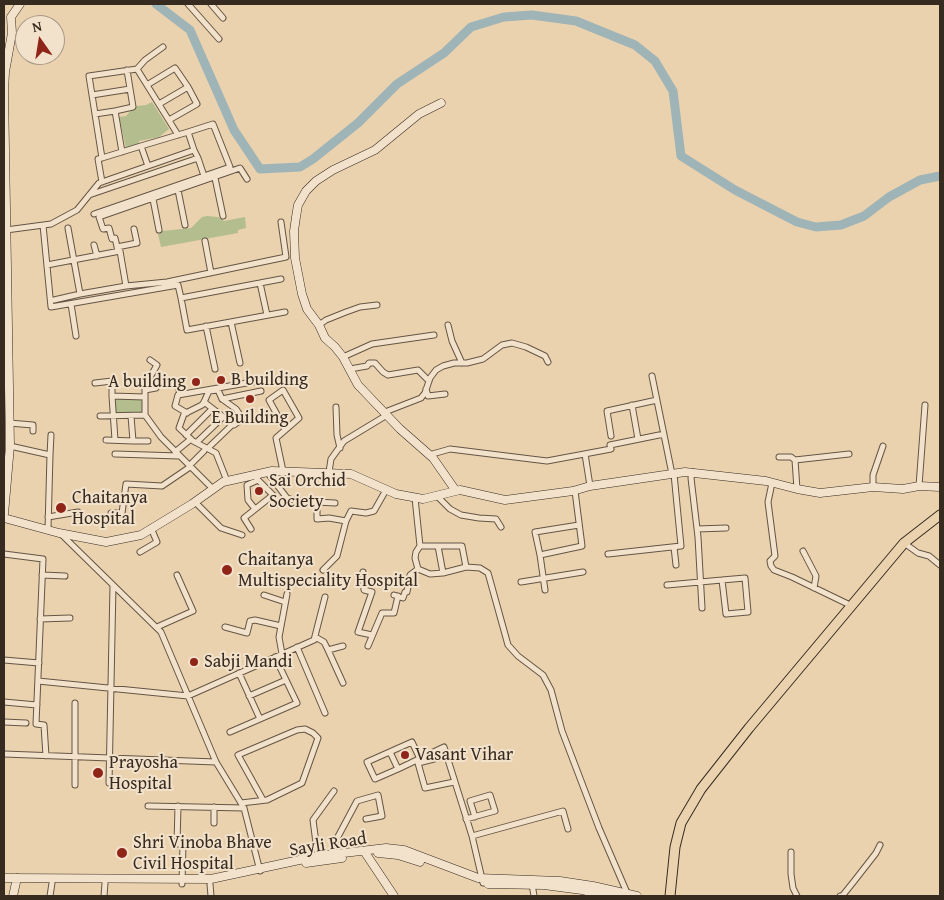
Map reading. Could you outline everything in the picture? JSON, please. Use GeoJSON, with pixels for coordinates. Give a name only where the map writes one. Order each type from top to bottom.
{"type":"FeatureCollection","features":[{"type":"Feature","properties":{"kind":"main road"},"geometry":{"type":"LineString","coordinates":[[4,22],[11,17],[20,4]]}},
{"type":"Feature","properties":{"kind":"main road"},"geometry":{"type":"LineString","coordinates":[[11,17],[12,33],[5,72],[4,91],[6,390],[10,446],[4,516],[59,532],[106,542],[141,535],[227,481],[256,477],[267,472],[283,471],[350,474],[396,494],[423,499],[460,490],[505,500],[693,472],[772,483],[820,493],[873,488],[940,487]]}},
{"type":"Feature","properties":{"kind":"main road"},"geometry":{"type":"LineString","coordinates":[[441,103],[419,114],[375,150],[333,170],[316,181],[306,191],[298,205],[296,217],[294,231],[295,258],[307,309],[319,325],[325,338],[343,357],[358,385],[429,455],[456,491]]}},
{"type":"Feature","properties":{"kind":"main road"},"geometry":{"type":"LineString","coordinates":[[670,896],[674,847],[681,822],[701,789],[749,728],[904,543],[940,515]]}},
{"type":"Feature","properties":{"kind":"main road"},"geometry":{"type":"LineString","coordinates":[[334,856],[377,848],[399,849],[482,881],[543,879],[593,886],[636,896]]}},
{"type":"Feature","properties":{"kind":"main road","name":"Sayli Road"},"geometry":{"type":"LineString","coordinates":[[18,881],[52,883],[182,881],[210,884],[259,870],[318,858],[382,853],[398,855],[482,881],[532,884],[582,890],[610,896]]}},
{"type":"Feature","properties":{"kind":"main road"},"geometry":{"type":"LineString","coordinates":[[366,854],[394,896]]}},
{"type":"Feature","properties":{"kind":"main road"},"geometry":{"type":"LineString","coordinates":[[4,883],[18,881],[182,881],[215,879],[259,870]]}},
{"type":"Feature","properties":{"kind":"main road"},"geometry":{"type":"LineString","coordinates":[[4,878],[18,881]]}},
{"type":"Feature","properties":{"kind":"main road"},"geometry":{"type":"LineString","coordinates":[[14,896],[18,881]]}},
{"type":"Feature","properties":{"kind":"main road"},"geometry":{"type":"LineString","coordinates":[[18,881],[18,896]]}},
{"type":"Feature","properties":{"kind":"street"},"geometry":{"type":"LineString","coordinates":[[188,4],[219,39]]}},
{"type":"Feature","properties":{"kind":"street"},"geometry":{"type":"LineString","coordinates":[[211,4],[223,18]]}},
{"type":"Feature","properties":{"kind":"street"},"geometry":{"type":"LineString","coordinates":[[102,158],[89,76],[137,69],[145,60],[164,47]]}},
{"type":"Feature","properties":{"kind":"street"},"geometry":{"type":"LineString","coordinates":[[147,85],[175,68],[188,88],[197,104],[169,120]]}},
{"type":"Feature","properties":{"kind":"street"},"geometry":{"type":"LineString","coordinates":[[137,69],[178,135]]}},
{"type":"Feature","properties":{"kind":"street"},"geometry":{"type":"LineString","coordinates":[[95,114],[133,107],[127,70]]}},
{"type":"Feature","properties":{"kind":"street"},"geometry":{"type":"LineString","coordinates":[[159,104],[188,88]]}},
{"type":"Feature","properties":{"kind":"street"},"geometry":{"type":"LineString","coordinates":[[92,95],[130,89]]}},
{"type":"Feature","properties":{"kind":"street"},"geometry":{"type":"LineString","coordinates":[[115,111],[122,152]]}},
{"type":"Feature","properties":{"kind":"street"},"geometry":{"type":"LineString","coordinates":[[94,214],[230,167],[213,124],[98,159],[102,182]]}},
{"type":"Feature","properties":{"kind":"street"},"geometry":{"type":"LineString","coordinates":[[188,132],[204,176]]}},
{"type":"Feature","properties":{"kind":"street"},"geometry":{"type":"LineString","coordinates":[[141,146],[148,166]]}},
{"type":"Feature","properties":{"kind":"street"},"geometry":{"type":"LineString","coordinates":[[6,230],[51,224],[77,210],[99,183],[194,150]]}},
{"type":"Feature","properties":{"kind":"street"},"geometry":{"type":"LineString","coordinates":[[89,195],[198,158]]}},
{"type":"Feature","properties":{"kind":"street"},"geometry":{"type":"LineString","coordinates":[[126,286],[120,250],[117,249],[115,238],[112,239],[109,228],[103,230],[99,217],[240,168],[247,179]]}},
{"type":"Feature","properties":{"kind":"street"},"geometry":{"type":"LineString","coordinates":[[215,178],[223,216]]}},
{"type":"Feature","properties":{"kind":"street"},"geometry":{"type":"LineString","coordinates":[[178,190],[185,225]]}},
{"type":"Feature","properties":{"kind":"street"},"geometry":{"type":"LineString","coordinates":[[153,199],[159,230]]}},
{"type":"Feature","properties":{"kind":"street"},"geometry":{"type":"LineString","coordinates":[[54,300],[126,286],[167,282],[286,257],[281,222]]}},
{"type":"Feature","properties":{"kind":"street"},"geometry":{"type":"LineString","coordinates":[[43,225],[51,307],[178,285],[187,330],[285,312]]}},
{"type":"Feature","properties":{"kind":"street"},"geometry":{"type":"LineString","coordinates":[[68,228],[80,294]]}},
{"type":"Feature","properties":{"kind":"street"},"geometry":{"type":"LineString","coordinates":[[47,265],[97,256],[137,243],[134,229]]}},
{"type":"Feature","properties":{"kind":"street"},"geometry":{"type":"LineString","coordinates":[[204,241],[211,272]]}},
{"type":"Feature","properties":{"kind":"street"},"geometry":{"type":"LineString","coordinates":[[94,244],[97,256]]}},
{"type":"Feature","properties":{"kind":"street"},"geometry":{"type":"LineString","coordinates":[[180,298],[281,279]]}},
{"type":"Feature","properties":{"kind":"street"},"geometry":{"type":"LineString","coordinates":[[260,283],[266,315]]}},
{"type":"Feature","properties":{"kind":"street"},"geometry":{"type":"LineString","coordinates":[[71,304],[76,336]]}},
{"type":"Feature","properties":{"kind":"street"},"geometry":{"type":"LineString","coordinates":[[319,325],[326,320],[360,307],[377,305]]}},
{"type":"Feature","properties":{"kind":"street"},"geometry":{"type":"LineString","coordinates":[[231,322],[240,363]]}},
{"type":"Feature","properties":{"kind":"street"},"geometry":{"type":"LineString","coordinates":[[448,325],[454,347],[462,363]]}},
{"type":"Feature","properties":{"kind":"street"},"geometry":{"type":"LineString","coordinates":[[206,326],[215,369]]}},
{"type":"Feature","properties":{"kind":"street"},"geometry":{"type":"LineString","coordinates":[[343,357],[372,344],[434,335]]}},
{"type":"Feature","properties":{"kind":"street"},"geometry":{"type":"LineString","coordinates":[[329,472],[331,459],[344,441],[394,407],[421,398],[432,374],[444,366],[484,359],[502,345],[512,343],[540,353],[545,356],[548,362]]}},
{"type":"Feature","properties":{"kind":"street"},"geometry":{"type":"LineString","coordinates":[[150,360],[157,365],[144,386],[145,415],[161,437],[213,489]]}},
{"type":"Feature","properties":{"kind":"street"},"geometry":{"type":"LineString","coordinates":[[350,369],[375,363],[382,372],[388,375],[418,370],[428,382]]}},
{"type":"Feature","properties":{"kind":"street"},"geometry":{"type":"LineString","coordinates":[[608,554],[681,546],[673,474],[652,376]]}},
{"type":"Feature","properties":{"kind":"street"},"geometry":{"type":"LineString","coordinates":[[95,383],[112,381],[114,440]]}},
{"type":"Feature","properties":{"kind":"street"},"geometry":{"type":"LineString","coordinates":[[180,394],[258,381]]}},
{"type":"Feature","properties":{"kind":"street"},"geometry":{"type":"LineString","coordinates":[[177,382],[180,394],[178,395],[176,406],[187,413]]}},
{"type":"Feature","properties":{"kind":"street"},"geometry":{"type":"LineString","coordinates":[[145,390],[156,388]]}},
{"type":"Feature","properties":{"kind":"street"},"geometry":{"type":"LineString","coordinates":[[426,389],[428,396],[446,394]]}},
{"type":"Feature","properties":{"kind":"street"},"geometry":{"type":"LineString","coordinates":[[112,514],[122,513],[126,484],[162,486],[190,466],[206,450],[232,424],[234,425],[238,422],[240,415],[236,409],[222,399],[218,390],[209,391],[202,405],[184,414],[179,428],[206,450],[216,453],[227,481]]}},
{"type":"Feature","properties":{"kind":"street"},"geometry":{"type":"LineString","coordinates":[[283,471],[276,438],[299,418],[282,390],[268,400],[285,429]]}},
{"type":"Feature","properties":{"kind":"street"},"geometry":{"type":"LineString","coordinates":[[222,399],[261,391]]}},
{"type":"Feature","properties":{"kind":"street"},"geometry":{"type":"LineString","coordinates":[[112,396],[145,397]]}},
{"type":"Feature","properties":{"kind":"street"},"geometry":{"type":"LineString","coordinates":[[612,436],[607,411],[657,400]]}},
{"type":"Feature","properties":{"kind":"street"},"geometry":{"type":"LineString","coordinates":[[204,402],[232,424]]}},
{"type":"Feature","properties":{"kind":"street"},"geometry":{"type":"LineString","coordinates":[[632,405],[638,439]]}},
{"type":"Feature","properties":{"kind":"street"},"geometry":{"type":"LineString","coordinates":[[919,486],[925,405]]}},
{"type":"Feature","properties":{"kind":"street"},"geometry":{"type":"LineString","coordinates":[[115,454],[177,454],[191,439],[212,408]]}},
{"type":"Feature","properties":{"kind":"street"},"geometry":{"type":"LineString","coordinates":[[336,408],[337,435],[340,448]]}},
{"type":"Feature","properties":{"kind":"street"},"geometry":{"type":"LineString","coordinates":[[100,416],[145,415]]}},
{"type":"Feature","properties":{"kind":"street"},"geometry":{"type":"LineString","coordinates":[[131,416],[133,441]]}},
{"type":"Feature","properties":{"kind":"street"},"geometry":{"type":"LineString","coordinates":[[191,439],[223,417]]}},
{"type":"Feature","properties":{"kind":"street"},"geometry":{"type":"LineString","coordinates":[[9,423],[33,425],[33,432]]}},
{"type":"Feature","properties":{"kind":"street"},"geometry":{"type":"LineString","coordinates":[[48,529],[51,434]]}},
{"type":"Feature","properties":{"kind":"street"},"geometry":{"type":"LineString","coordinates":[[429,455],[450,449],[482,451],[543,461],[611,449],[610,445],[664,434]]}},
{"type":"Feature","properties":{"kind":"street"},"geometry":{"type":"LineString","coordinates":[[106,440],[148,441]]}},
{"type":"Feature","properties":{"kind":"street"},"geometry":{"type":"LineString","coordinates":[[10,446],[50,455]]}},
{"type":"Feature","properties":{"kind":"street"},"geometry":{"type":"LineString","coordinates":[[873,488],[873,474],[883,446]]}},
{"type":"Feature","properties":{"kind":"street"},"geometry":{"type":"LineString","coordinates":[[585,454],[590,486]]}},
{"type":"Feature","properties":{"kind":"street"},"geometry":{"type":"LineString","coordinates":[[779,456],[791,457],[794,460],[849,454]]}},
{"type":"Feature","properties":{"kind":"street"},"geometry":{"type":"LineString","coordinates":[[794,460],[797,489]]}},
{"type":"Feature","properties":{"kind":"street"},"geometry":{"type":"LineString","coordinates":[[267,472],[287,498],[335,502]]}},
{"type":"Feature","properties":{"kind":"street"},"geometry":{"type":"LineString","coordinates":[[693,472],[702,608]]}},
{"type":"Feature","properties":{"kind":"street"},"geometry":{"type":"LineString","coordinates":[[251,529],[244,518],[273,495],[256,477],[247,485],[248,500],[255,509]]}},
{"type":"Feature","properties":{"kind":"street"},"geometry":{"type":"LineString","coordinates":[[772,483],[768,502],[774,556],[770,561],[771,566],[774,570],[852,606]]}},
{"type":"Feature","properties":{"kind":"street"},"geometry":{"type":"LineString","coordinates":[[323,570],[337,556],[346,521],[351,511],[366,513],[374,511],[386,490]]}},
{"type":"Feature","properties":{"kind":"street"},"geometry":{"type":"LineString","coordinates":[[540,555],[582,546],[575,491]]}},
{"type":"Feature","properties":{"kind":"street"},"geometry":{"type":"LineString","coordinates":[[437,496],[450,509],[461,515],[496,519],[501,527]]}},
{"type":"Feature","properties":{"kind":"street"},"geometry":{"type":"LineString","coordinates":[[415,498],[420,546],[415,558],[418,568],[430,574],[442,574],[466,567],[480,568],[488,573],[508,645],[518,656],[543,675],[551,690],[562,731],[599,828],[628,895]]}},
{"type":"Feature","properties":{"kind":"street"},"geometry":{"type":"LineString","coordinates":[[195,502],[222,528],[242,534]]}},
{"type":"Feature","properties":{"kind":"street"},"geometry":{"type":"LineString","coordinates":[[318,502],[317,519],[329,518],[346,521]]}},
{"type":"Feature","properties":{"kind":"street"},"geometry":{"type":"LineString","coordinates":[[48,517],[78,512]]}},
{"type":"Feature","properties":{"kind":"street"},"geometry":{"type":"LineString","coordinates":[[545,590],[535,532],[579,525]]}},
{"type":"Feature","properties":{"kind":"street"},"geometry":{"type":"LineString","coordinates":[[140,552],[157,542],[151,528]]}},
{"type":"Feature","properties":{"kind":"street"},"geometry":{"type":"LineString","coordinates":[[697,530],[726,528]]}},
{"type":"Feature","properties":{"kind":"street"},"geometry":{"type":"LineString","coordinates":[[59,532],[161,632],[216,762],[244,808],[259,870]]}},
{"type":"Feature","properties":{"kind":"street"},"geometry":{"type":"LineString","coordinates":[[904,543],[918,553],[929,556],[940,565]]}},
{"type":"Feature","properties":{"kind":"street"},"geometry":{"type":"LineString","coordinates":[[420,546],[462,546],[466,567]]}},
{"type":"Feature","properties":{"kind":"street"},"geometry":{"type":"LineString","coordinates":[[438,546],[442,574]]}},
{"type":"Feature","properties":{"kind":"street"},"geometry":{"type":"LineString","coordinates":[[674,547],[676,565]]}},
{"type":"Feature","properties":{"kind":"street"},"geometry":{"type":"LineString","coordinates":[[803,551],[816,576],[814,588]]}},
{"type":"Feature","properties":{"kind":"street"},"geometry":{"type":"LineString","coordinates":[[4,554],[42,559],[36,724],[44,725],[46,756]]}},
{"type":"Feature","properties":{"kind":"street"},"geometry":{"type":"LineString","coordinates":[[368,646],[382,613],[394,613],[396,596],[403,598],[405,592],[407,592],[410,575],[418,568]]}},
{"type":"Feature","properties":{"kind":"street"},"geometry":{"type":"LineString","coordinates":[[363,572],[364,590],[372,592],[358,632],[372,635]]}},
{"type":"Feature","properties":{"kind":"street"},"geometry":{"type":"LineString","coordinates":[[521,582],[583,572]]}},
{"type":"Feature","properties":{"kind":"street"},"geometry":{"type":"LineString","coordinates":[[42,574],[65,576]]}},
{"type":"Feature","properties":{"kind":"street"},"geometry":{"type":"LineString","coordinates":[[157,627],[192,611],[177,575]]}},
{"type":"Feature","properties":{"kind":"street"},"geometry":{"type":"LineString","coordinates":[[667,585],[722,580],[745,578],[748,612],[726,614],[722,580]]}},
{"type":"Feature","properties":{"kind":"street"},"geometry":{"type":"LineString","coordinates":[[109,783],[113,585]]}},
{"type":"Feature","properties":{"kind":"street"},"geometry":{"type":"LineString","coordinates":[[282,654],[279,637],[286,594]]}},
{"type":"Feature","properties":{"kind":"street"},"geometry":{"type":"LineString","coordinates":[[264,595],[285,602]]}},
{"type":"Feature","properties":{"kind":"street"},"geometry":{"type":"LineString","coordinates":[[314,640],[325,597]]}},
{"type":"Feature","properties":{"kind":"street"},"geometry":{"type":"LineString","coordinates":[[40,619],[70,618]]}},
{"type":"Feature","properties":{"kind":"street"},"geometry":{"type":"LineString","coordinates":[[225,627],[247,633],[250,621],[254,620],[281,626]]}},
{"type":"Feature","properties":{"kind":"street"},"geometry":{"type":"LineString","coordinates":[[38,681],[188,696],[318,638],[324,642],[343,683]]}},
{"type":"Feature","properties":{"kind":"street"},"geometry":{"type":"LineString","coordinates":[[328,650],[343,646]]}},
{"type":"Feature","properties":{"kind":"street"},"geometry":{"type":"LineString","coordinates":[[297,647],[325,713]]}},
{"type":"Feature","properties":{"kind":"street"},"geometry":{"type":"LineString","coordinates":[[230,732],[297,703],[275,657]]}},
{"type":"Feature","properties":{"kind":"street"},"geometry":{"type":"LineString","coordinates":[[4,660],[38,663]]}},
{"type":"Feature","properties":{"kind":"street"},"geometry":{"type":"LineString","coordinates":[[239,673],[260,719]]}},
{"type":"Feature","properties":{"kind":"street"},"geometry":{"type":"LineString","coordinates":[[249,696],[286,680]]}},
{"type":"Feature","properties":{"kind":"street"},"geometry":{"type":"LineString","coordinates":[[4,702],[37,705]]}},
{"type":"Feature","properties":{"kind":"street"},"geometry":{"type":"LineString","coordinates":[[76,703],[76,785]]}},
{"type":"Feature","properties":{"kind":"street"},"geometry":{"type":"LineString","coordinates":[[4,722],[26,723]]}},
{"type":"Feature","properties":{"kind":"street"},"geometry":{"type":"LineString","coordinates":[[241,803],[267,800],[302,783],[318,738],[305,729],[297,730],[238,755],[263,800]]}},
{"type":"Feature","properties":{"kind":"street"},"geometry":{"type":"LineString","coordinates":[[420,758],[412,742],[367,762],[375,779],[444,747],[472,836],[482,881]]}},
{"type":"Feature","properties":{"kind":"street"},"geometry":{"type":"LineString","coordinates":[[390,752],[398,769]]}},
{"type":"Feature","properties":{"kind":"street"},"geometry":{"type":"LineString","coordinates":[[4,754],[216,762]]}},
{"type":"Feature","properties":{"kind":"street"},"geometry":{"type":"LineString","coordinates":[[446,756],[418,763],[425,788],[454,782]]}},
{"type":"Feature","properties":{"kind":"street"},"geometry":{"type":"LineString","coordinates":[[318,858],[313,820],[334,791]]}},
{"type":"Feature","properties":{"kind":"street"},"geometry":{"type":"LineString","coordinates":[[334,856],[333,846],[357,801],[378,795],[382,816],[366,820]]}},
{"type":"Feature","properties":{"kind":"street"},"geometry":{"type":"LineString","coordinates":[[466,819],[475,817],[495,811],[490,795],[470,801],[475,817]]}},
{"type":"Feature","properties":{"kind":"street"},"geometry":{"type":"LineString","coordinates":[[148,806],[244,808]]}},
{"type":"Feature","properties":{"kind":"street"},"geometry":{"type":"LineString","coordinates":[[178,806],[176,844],[183,844],[182,881]]}},
{"type":"Feature","properties":{"kind":"street"},"geometry":{"type":"LineString","coordinates":[[214,808],[214,823]]}},
{"type":"Feature","properties":{"kind":"street"},"geometry":{"type":"LineString","coordinates":[[472,836],[563,811],[568,829]]}},
{"type":"Feature","properties":{"kind":"street"},"geometry":{"type":"LineString","coordinates":[[840,896],[843,895],[855,880],[880,845]]}},
{"type":"Feature","properties":{"kind":"street"},"geometry":{"type":"LineString","coordinates":[[791,852],[792,881],[797,896]]}},
{"type":"Feature","properties":{"kind":"street"},"geometry":{"type":"LineString","coordinates":[[50,896],[52,883]]}},
{"type":"Feature","properties":{"kind":"street"},"geometry":{"type":"LineString","coordinates":[[104,896],[105,883]]}},
{"type":"Feature","properties":{"kind":"street"},"geometry":{"type":"LineString","coordinates":[[210,884],[210,896]]}},
{"type":"Feature","properties":{"kind":"street"},"geometry":{"type":"LineString","coordinates":[[532,884],[534,896]]}},
{"type":"Feature","properties":{"kind":"green space"},"geometry":{"type":"Polygon","coordinates":[[[152,102],[169,129],[159,137],[139,141],[139,145],[126,148],[119,117],[126,116],[137,106],[152,102]]]}},
{"type":"Feature","properties":{"kind":"green space"},"geometry":{"type":"Polygon","coordinates":[[[202,217],[218,217],[224,221],[245,217],[246,228],[238,230],[238,233],[161,247],[158,234],[162,231],[191,228],[202,217]]]}},
{"type":"Feature","properties":{"kind":"green space"},"geometry":{"type":"Polygon","coordinates":[[[115,397],[142,399],[142,412],[116,414],[115,397]]]}},
{"type":"Feature","properties":{"kind":"waterway"},"geometry":{"type":"LineString","coordinates":[[156,4],[190,30],[234,130],[260,169],[300,167],[313,159],[358,123],[397,84],[444,53],[471,27],[504,17],[532,15],[576,21],[635,45],[655,61],[673,91],[681,156],[735,190],[797,222],[816,227],[841,225],[864,216],[889,197],[920,180],[940,176]]}},
{"type":"Feature","properties":{"kind":"place","name":"B building"},"geometry":{"type":"Point","coordinates":[221,380]}},
{"type":"Feature","properties":{"kind":"place","name":"A building"},"geometry":{"type":"Point","coordinates":[196,382]}},
{"type":"Feature","properties":{"kind":"place","name":"E Building"},"geometry":{"type":"Point","coordinates":[250,399]}},
{"type":"Feature","properties":{"kind":"place","name":"Sai Orchid Society"},"geometry":{"type":"Point","coordinates":[259,491]}},
{"type":"Feature","properties":{"kind":"place","name":"Chaitanya Hospital"},"geometry":{"type":"Point","coordinates":[61,508]}},
{"type":"Feature","properties":{"kind":"place","name":"Chaitanya Multispeciality Hospital"},"geometry":{"type":"Point","coordinates":[227,570]}},
{"type":"Feature","properties":{"kind":"place","name":"Sabji Mandi"},"geometry":{"type":"Point","coordinates":[194,662]}},
{"type":"Feature","properties":{"kind":"place","name":"Vasant Vihar"},"geometry":{"type":"Point","coordinates":[405,755]}},
{"type":"Feature","properties":{"kind":"place","name":"Prayosha Hospital"},"geometry":{"type":"Point","coordinates":[98,773]}},
{"type":"Feature","properties":{"kind":"place","name":"Shri Vinoba Bhave Civil Hospital"},"geometry":{"type":"Point","coordinates":[122,853]}}]}
